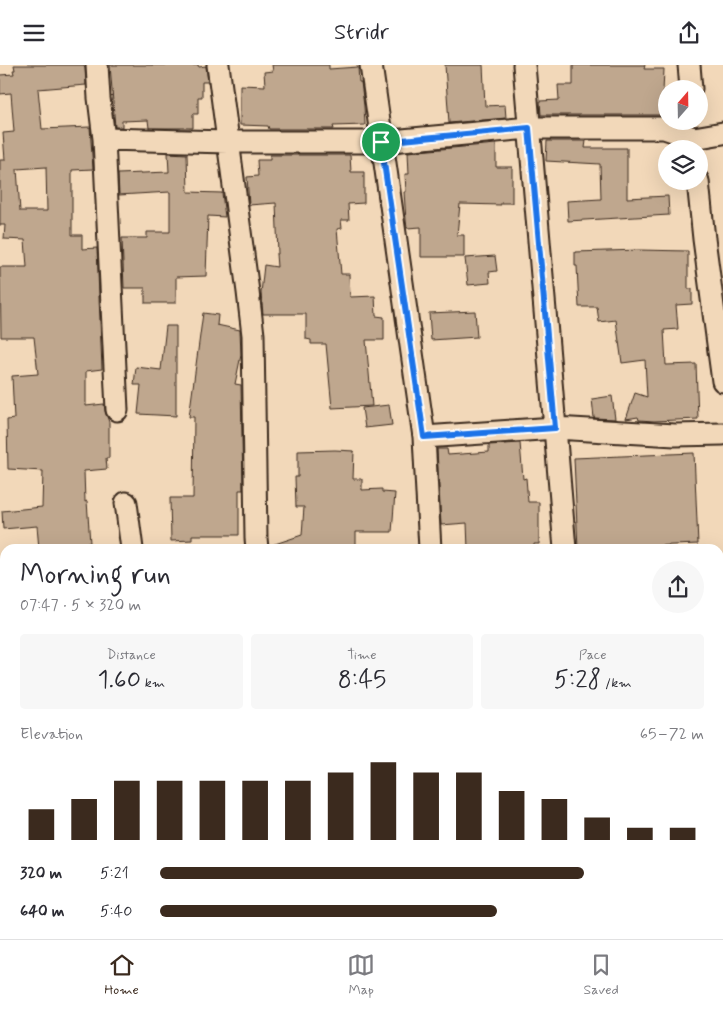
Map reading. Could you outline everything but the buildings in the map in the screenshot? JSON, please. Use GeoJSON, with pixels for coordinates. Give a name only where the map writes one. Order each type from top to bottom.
{"type":"FeatureCollection","features":[{"type":"Feature","properties":{"kind":"street"},"geometry":{"type":"LineString","coordinates":[[97,65],[104,139],[117,409]]}},
{"type":"Feature","properties":{"kind":"street"},"geometry":{"type":"LineString","coordinates":[[218,65],[253,335],[257,544]]}},
{"type":"Feature","properties":{"kind":"street"},"geometry":{"type":"LineString","coordinates":[[371,65],[424,437],[430,544]]}},
{"type":"Feature","properties":{"kind":"street"},"geometry":{"type":"LineString","coordinates":[[524,65],[565,544]]}},
{"type":"Feature","properties":{"kind":"street"},"geometry":{"type":"LineString","coordinates":[[689,65],[690,80]]}},
{"type":"Feature","properties":{"kind":"street"},"geometry":{"type":"LineString","coordinates":[[104,139],[228,142],[381,142],[529,128],[664,128],[694,136],[723,133]]}},
{"type":"Feature","properties":{"kind":"street"},"geometry":{"type":"LineString","coordinates":[[699,190],[723,381]]}},
{"type":"Feature","properties":{"kind":"street"},"geometry":{"type":"LineString","coordinates":[[424,437],[555,428],[675,435],[723,434]]}},
{"type":"Feature","properties":{"kind":"street"},"geometry":{"type":"LineString","coordinates":[[126,503],[131,544]]}},
{"type":"Feature","properties":{"kind":"route"},"geometry":{"type":"LineString","coordinates":[[529,128],[555,428],[424,437],[381,142],[529,128]]}}]}
